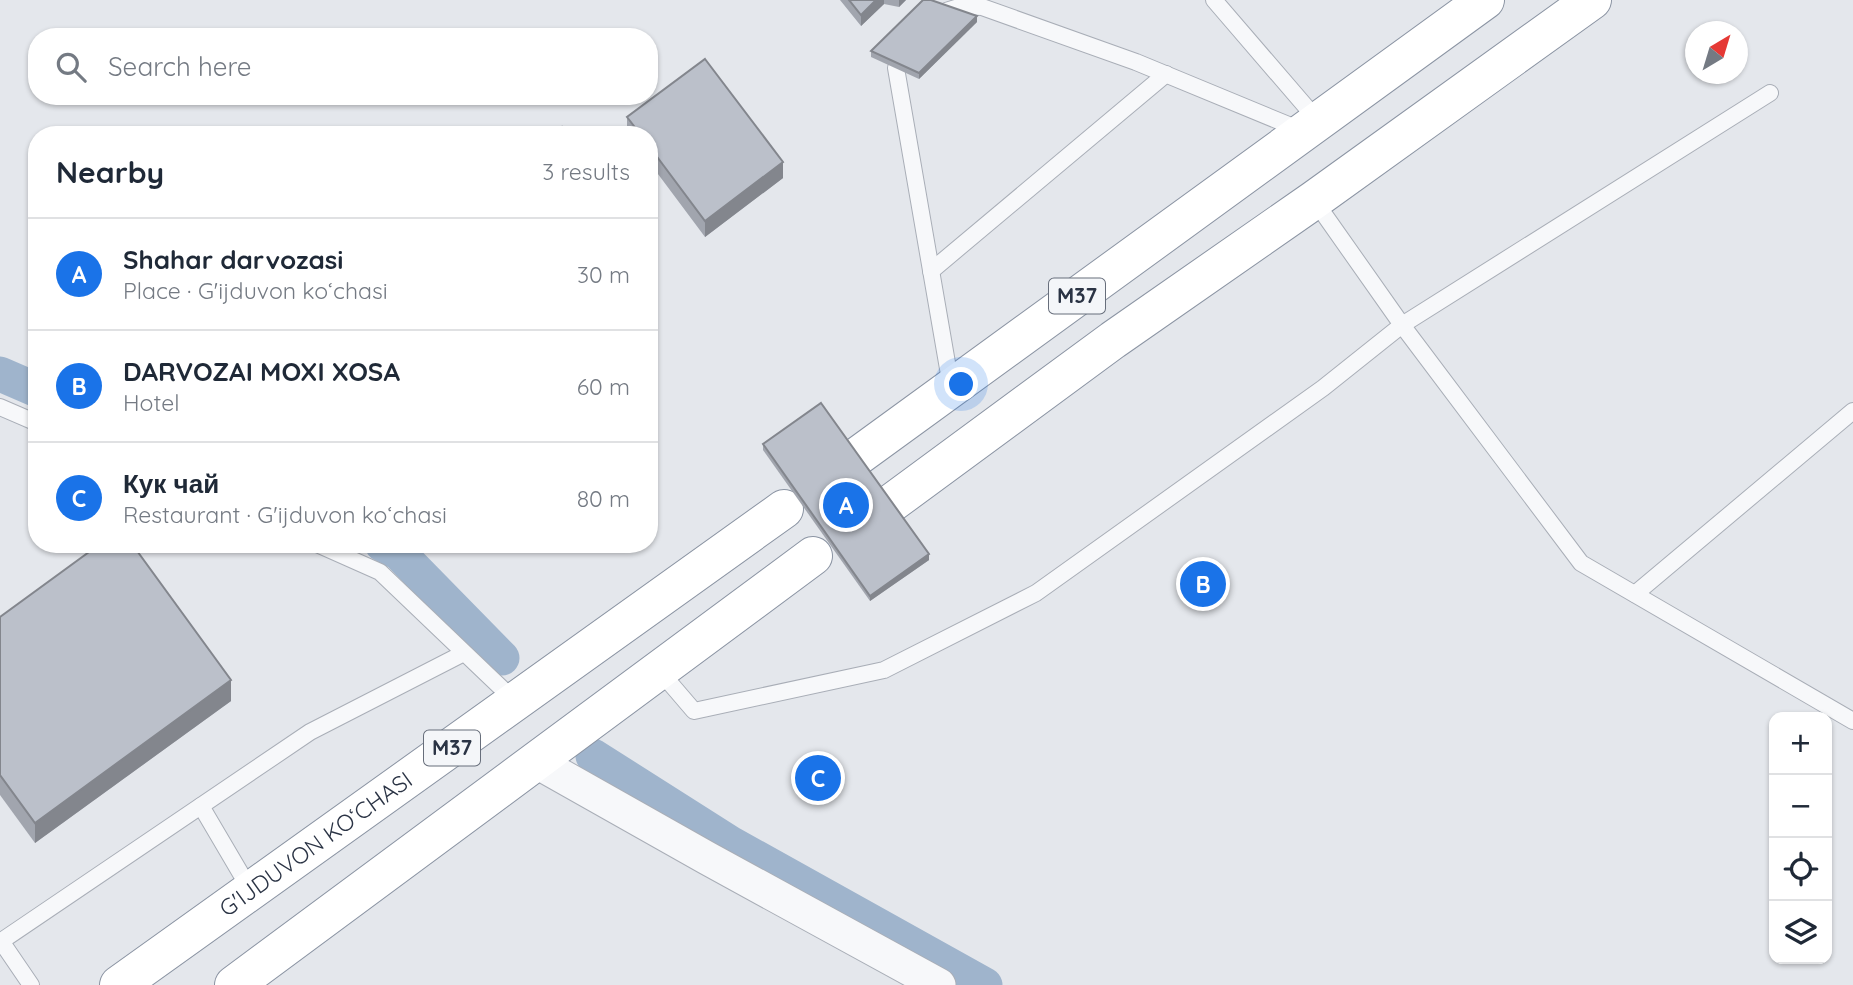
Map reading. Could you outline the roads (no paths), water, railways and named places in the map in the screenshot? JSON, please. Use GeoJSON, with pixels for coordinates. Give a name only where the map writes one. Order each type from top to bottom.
{"type":"FeatureCollection","features":[{"type":"Feature","properties":{"kind":"highway","name":"M37"},"geometry":{"type":"LineString","coordinates":[[851,461],[1485,0]]}},
{"type":"Feature","properties":{"kind":"highway","name":"M37"},"geometry":{"type":"LineString","coordinates":[[882,510],[1113,340],[1314,200],[1592,0]]}},
{"type":"Feature","properties":{"kind":"highway","name":"G'IJDUVON KO‘CHASI"},"geometry":{"type":"LineString","coordinates":[[118,985],[784,509]]}},
{"type":"Feature","properties":{"kind":"highway","name":"M37"},"geometry":{"type":"LineString","coordinates":[[234,985],[813,556]]}},
{"type":"Feature","properties":{"kind":"street"},"geometry":{"type":"LineString","coordinates":[[536,761],[939,985]]}},
{"type":"Feature","properties":{"kind":"lane"},"geometry":{"type":"LineString","coordinates":[[1214,0],[1312,127]]}},
{"type":"Feature","properties":{"kind":"lane"},"geometry":{"type":"LineString","coordinates":[[946,11],[962,6],[982,7],[1312,127]]}},
{"type":"Feature","properties":{"kind":"lane"},"geometry":{"type":"LineString","coordinates":[[895,68],[951,388]]}},
{"type":"Feature","properties":{"kind":"lane"},"geometry":{"type":"LineString","coordinates":[[931,271],[1166,75]]}},
{"type":"Feature","properties":{"kind":"lane"},"geometry":{"type":"LineString","coordinates":[[658,669],[694,711],[884,670],[1036,593],[1323,388],[1402,325],[1770,93]]}},
{"type":"Feature","properties":{"kind":"lane"},"geometry":{"type":"LineString","coordinates":[[1314,200],[1402,325],[1581,563],[1853,720]]}},
{"type":"Feature","properties":{"kind":"lane"},"geometry":{"type":"LineString","coordinates":[[0,407],[28,419]]}},
{"type":"Feature","properties":{"kind":"lane"},"geometry":{"type":"LineString","coordinates":[[1634,594],[1853,411]]}},
{"type":"Feature","properties":{"kind":"lane"},"geometry":{"type":"LineString","coordinates":[[337,553],[380,572],[516,702]]}},
{"type":"Feature","properties":{"kind":"lane"},"geometry":{"type":"LineString","coordinates":[[31,985],[1,941],[310,732],[464,653]]}},
{"type":"Feature","properties":{"kind":"lane"},"geometry":{"type":"LineString","coordinates":[[201,806],[251,891]]}},
{"type":"Feature","properties":{"kind":"waterway"},"geometry":{"type":"LineString","coordinates":[[0,374],[28,386]]}},
{"type":"Feature","properties":{"kind":"waterway"},"geometry":{"type":"LineString","coordinates":[[399,553],[502,658]]}},
{"type":"Feature","properties":{"kind":"waterway"},"geometry":{"type":"LineString","coordinates":[[593,756],[730,843],[985,985]]}},
{"type":"Feature","properties":{"kind":"place","name":"Shahar darvozasi"},"geometry":{"type":"Point","coordinates":[846,505]}},
{"type":"Feature","properties":{"kind":"place","name":"DARVOZAI MOXI XOSA"},"geometry":{"type":"Point","coordinates":[1203,584]}},
{"type":"Feature","properties":{"kind":"place","name":"Кук чай"},"geometry":{"type":"Point","coordinates":[818,778]}}]}
